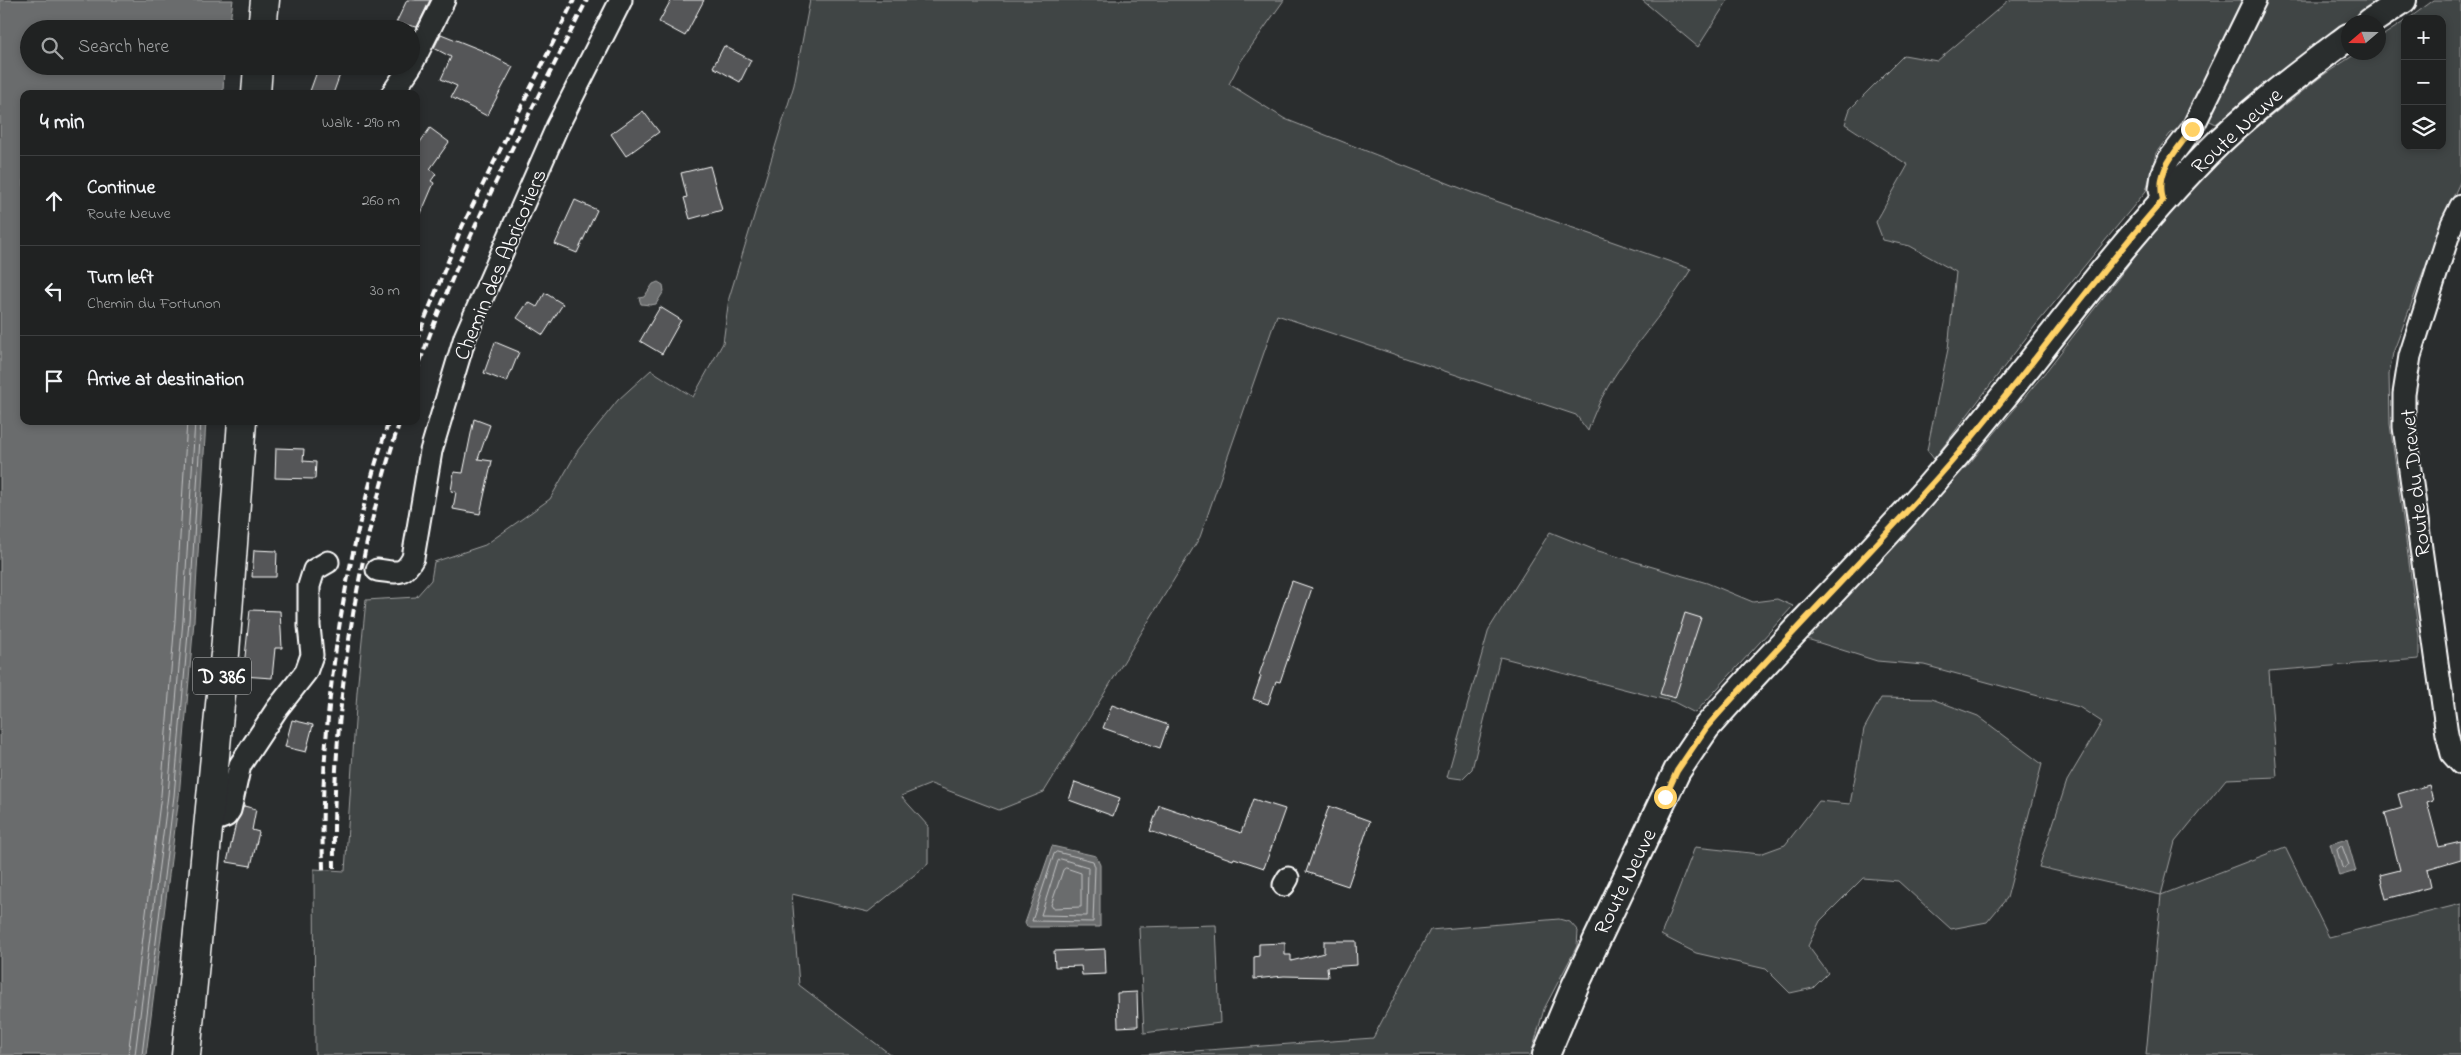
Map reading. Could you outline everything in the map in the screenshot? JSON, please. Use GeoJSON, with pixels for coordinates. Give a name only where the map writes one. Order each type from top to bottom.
{"type":"FeatureCollection","features":[{"type":"Feature","properties":{"kind":"main road"},"geometry":{"type":"LineString","coordinates":[[263,20],[265,0]]}},
{"type":"Feature","properties":{"kind":"main road"},"geometry":{"type":"LineString","coordinates":[[256,90],[257,75]]}},
{"type":"Feature","properties":{"kind":"main road","name":"D 386"},"geometry":{"type":"LineString","coordinates":[[186,1055],[226,634],[242,425]]}},
{"type":"Feature","properties":{"kind":"street"},"geometry":{"type":"LineString","coordinates":[[420,48],[444,0]]}},
{"type":"Feature","properties":{"kind":"street","name":"Chemin des Abricotiers"},"geometry":{"type":"LineString","coordinates":[[377,570],[400,573],[408,568],[413,558],[431,451],[465,337],[557,127],[620,0]]}},
{"type":"Feature","properties":{"kind":"street"},"geometry":{"type":"LineString","coordinates":[[2163,200],[2160,189],[2162,174],[2169,159],[2192,129],[2255,0]]}},
{"type":"Feature","properties":{"kind":"street"},"geometry":{"type":"LineString","coordinates":[[2380,15],[2403,0]]}},
{"type":"Feature","properties":{"kind":"street","name":"Route Neuve"},"geometry":{"type":"LineString","coordinates":[[1546,1055],[1575,986],[1677,771],[1706,728],[1940,475],[2021,376],[2126,242],[2163,200],[2248,114],[2341,42]]}},
{"type":"Feature","properties":{"kind":"street"},"geometry":{"type":"LineString","coordinates":[[395,90],[405,75]]}},
{"type":"Feature","properties":{"kind":"street","name":"Route du Drevet"},"geometry":{"type":"LineString","coordinates":[[2461,206],[2452,224],[2410,356],[2404,394],[2404,428],[2447,734],[2452,754],[2461,764]]}},
{"type":"Feature","properties":{"kind":"street"},"geometry":{"type":"LineString","coordinates":[[208,823],[226,816],[230,810],[240,765],[306,672],[312,655],[309,626],[309,586],[314,570],[328,562]]}},
{"type":"Feature","properties":{"kind":"shaded area"},"geometry":{"type":"Polygon","coordinates":[[[810,0],[1284,0],[1241,61],[1229,84],[1285,119],[1473,193],[1691,269],[1608,387],[1588,431],[1576,415],[1277,315],[1200,537],[1044,792],[999,810],[931,784],[901,796],[928,826],[928,864],[868,912],[792,894],[799,985],[891,1055],[315,1055],[314,869],[345,871],[357,692],[366,600],[416,597],[431,580],[434,562],[485,545],[550,499],[578,450],[618,400],[651,370],[693,397],[723,343],[729,298],[794,85],[810,0]]]}},
{"type":"Feature","properties":{"kind":"shaded area"},"geometry":{"type":"Polygon","coordinates":[[[1642,0],[1728,0],[1698,47],[1642,0]]]}},
{"type":"Feature","properties":{"kind":"shaded area"},"geometry":{"type":"Polygon","coordinates":[[[2009,0],[2245,0],[2183,125],[2170,134],[2156,153],[2146,191],[2035,326],[1934,459],[1927,450],[1948,349],[1956,272],[1910,246],[1883,240],[1876,222],[1908,165],[1845,124],[1850,109],[1904,55],[1937,61],[2009,0]]]}},
{"type":"Feature","properties":{"kind":"shaded area"},"geometry":{"type":"Polygon","coordinates":[[[2266,0],[2378,0],[2357,15],[2341,15],[2341,26],[2216,124],[2208,120],[2220,89],[2266,0]]]}},
{"type":"Feature","properties":{"kind":"shaded area"},"geometry":{"type":"Polygon","coordinates":[[[2434,0],[2461,0],[2461,180],[2444,217],[2393,353],[2389,374],[2390,424],[2419,636],[2419,659],[2269,671],[2277,777],[2226,779],[2175,842],[2161,895],[2039,867],[2067,781],[2102,722],[2079,707],[1924,665],[1877,661],[1807,639],[1969,464],[2047,370],[2126,268],[2163,214],[2228,150],[2322,76],[2346,60],[2386,60],[2386,33],[2401,24],[2401,150],[2446,150],[2446,15],[2413,15],[2434,0]]]}},
{"type":"Feature","properties":{"kind":"shaded area"},"geometry":{"type":"Polygon","coordinates":[[[1550,532],[1595,550],[1707,583],[1753,602],[1777,599],[1793,606],[1695,713],[1674,702],[1500,657],[1472,769],[1462,779],[1447,777],[1489,629],[1550,532]]]}},
{"type":"Feature","properties":{"kind":"shaded area"},"geometry":{"type":"Polygon","coordinates":[[[1881,698],[1932,699],[1978,716],[2042,764],[2007,898],[1987,922],[1951,929],[1898,881],[1863,878],[1820,921],[1808,946],[1828,973],[1813,988],[1790,993],[1766,969],[1696,953],[1661,935],[1695,847],[1760,854],[1785,845],[1819,801],[1850,804],[1864,729],[1881,698]]]}},
{"type":"Feature","properties":{"kind":"shaded area"},"geometry":{"type":"Polygon","coordinates":[[[2285,847],[2329,937],[2461,904],[2461,1055],[2146,1055],[2161,895],[2285,847]]]}},
{"type":"Feature","properties":{"kind":"shaded area"},"geometry":{"type":"Polygon","coordinates":[[[1559,919],[1570,922],[1578,931],[1577,946],[1544,1009],[1531,1055],[1139,1055],[1373,1038],[1430,930],[1559,919]]]}},
{"type":"Feature","properties":{"kind":"shaded area"},"geometry":{"type":"Polygon","coordinates":[[[1216,925],[1220,1023],[1144,1033],[1139,927],[1216,925]]]}},
{"type":"Feature","properties":{"kind":"water"},"geometry":{"type":"Polygon","coordinates":[[[0,0],[233,0],[230,20],[20,20],[20,75],[224,75],[223,90],[20,90],[20,425],[206,425],[194,621],[179,797],[146,1055],[0,1055],[0,0]]]}},
{"type":"Feature","properties":{"kind":"water"},"geometry":{"type":"Polygon","coordinates":[[[658,282],[663,285],[664,291],[656,304],[641,304],[639,298],[644,297],[653,284],[658,282]]]}},
{"type":"Feature","properties":{"kind":"water"},"geometry":{"type":"Polygon","coordinates":[[[2347,839],[2356,871],[2339,876],[2330,844],[2347,839]]]}},
{"type":"Feature","properties":{"kind":"water"},"geometry":{"type":"Polygon","coordinates":[[[1052,846],[1096,856],[1100,865],[1100,927],[1027,927],[1025,923],[1052,846]]]}},
{"type":"Feature","properties":{"kind":"building"},"geometry":{"type":"Polygon","coordinates":[[[407,0],[430,0],[420,21],[397,20],[407,0]]]}},
{"type":"Feature","properties":{"kind":"building"},"geometry":{"type":"Polygon","coordinates":[[[671,0],[704,0],[685,36],[659,22],[671,0]]]}},
{"type":"Feature","properties":{"kind":"building"},"geometry":{"type":"Polygon","coordinates":[[[441,34],[481,50],[513,67],[487,116],[451,97],[457,86],[441,79],[451,57],[434,48],[441,34]]]}},
{"type":"Feature","properties":{"kind":"building"},"geometry":{"type":"Polygon","coordinates":[[[724,46],[751,60],[740,82],[713,67],[724,46]]]}},
{"type":"Feature","properties":{"kind":"building"},"geometry":{"type":"Polygon","coordinates":[[[316,75],[340,75],[334,90],[310,90],[316,75]]]}},
{"type":"Feature","properties":{"kind":"building"},"geometry":{"type":"Polygon","coordinates":[[[643,111],[659,132],[626,156],[611,134],[643,111]]]}},
{"type":"Feature","properties":{"kind":"building"},"geometry":{"type":"Polygon","coordinates":[[[430,128],[449,142],[430,169],[436,174],[431,181],[434,183],[420,216],[420,142],[430,128]]]}},
{"type":"Feature","properties":{"kind":"building"},"geometry":{"type":"Polygon","coordinates":[[[710,166],[722,210],[690,219],[684,198],[687,197],[681,173],[710,166]]]}},
{"type":"Feature","properties":{"kind":"building"},"geometry":{"type":"Polygon","coordinates":[[[575,200],[597,210],[577,253],[555,244],[575,200]]]}},
{"type":"Feature","properties":{"kind":"building"},"geometry":{"type":"Polygon","coordinates":[[[545,293],[563,304],[543,335],[517,318],[528,302],[537,307],[545,293]]]}},
{"type":"Feature","properties":{"kind":"building"},"geometry":{"type":"Polygon","coordinates":[[[660,307],[681,320],[662,354],[640,341],[660,307]]]}},
{"type":"Feature","properties":{"kind":"building"},"geometry":{"type":"Polygon","coordinates":[[[495,342],[519,352],[507,382],[484,373],[495,342]]]}},
{"type":"Feature","properties":{"kind":"building"},"geometry":{"type":"Polygon","coordinates":[[[474,419],[490,425],[478,459],[492,461],[480,514],[453,509],[456,492],[451,491],[454,472],[463,473],[474,419]]]}},
{"type":"Feature","properties":{"kind":"building"},"geometry":{"type":"Polygon","coordinates":[[[276,448],[304,449],[303,461],[316,462],[315,479],[275,478],[276,448]]]}},
{"type":"Feature","properties":{"kind":"building"},"geometry":{"type":"Polygon","coordinates":[[[254,550],[277,551],[276,577],[252,577],[254,550]]]}},
{"type":"Feature","properties":{"kind":"building"},"geometry":{"type":"Polygon","coordinates":[[[1292,581],[1312,588],[1280,682],[1276,681],[1268,704],[1253,699],[1261,676],[1259,675],[1292,581]]]}},
{"type":"Feature","properties":{"kind":"building"},"geometry":{"type":"Polygon","coordinates":[[[250,610],[280,611],[282,648],[275,648],[272,678],[243,676],[250,610]]]}},
{"type":"Feature","properties":{"kind":"building"},"geometry":{"type":"Polygon","coordinates":[[[1685,613],[1701,618],[1675,698],[1660,694],[1685,613]]]}},
{"type":"Feature","properties":{"kind":"building"},"geometry":{"type":"Polygon","coordinates":[[[1112,705],[1168,725],[1160,748],[1103,728],[1112,705]]]}},
{"type":"Feature","properties":{"kind":"building"},"geometry":{"type":"Polygon","coordinates":[[[292,720],[313,725],[306,752],[285,747],[292,720]]]}},
{"type":"Feature","properties":{"kind":"building"},"geometry":{"type":"Polygon","coordinates":[[[1075,782],[1120,798],[1113,816],[1069,800],[1075,782]]]}},
{"type":"Feature","properties":{"kind":"building"},"geometry":{"type":"Polygon","coordinates":[[[2429,785],[2433,800],[2427,802],[2439,847],[2461,842],[2461,859],[2427,869],[2431,887],[2386,899],[2380,875],[2400,870],[2385,813],[2402,808],[2398,794],[2429,785]]]}},
{"type":"Feature","properties":{"kind":"building"},"geometry":{"type":"Polygon","coordinates":[[[1253,799],[1285,809],[1264,868],[1234,858],[1233,860],[1150,831],[1159,805],[1241,833],[1253,799]]]}},
{"type":"Feature","properties":{"kind":"building"},"geometry":{"type":"Polygon","coordinates":[[[244,806],[256,809],[252,830],[259,832],[251,866],[227,862],[236,823],[244,806]]]}},
{"type":"Feature","properties":{"kind":"building"},"geometry":{"type":"Polygon","coordinates":[[[1329,806],[1370,821],[1348,886],[1306,872],[1329,806]]]}},
{"type":"Feature","properties":{"kind":"building"},"geometry":{"type":"Polygon","coordinates":[[[1324,941],[1356,941],[1357,965],[1327,967],[1328,977],[1284,976],[1254,979],[1254,957],[1259,956],[1259,944],[1285,943],[1285,955],[1291,955],[1291,961],[1324,953],[1324,941]]]}},
{"type":"Feature","properties":{"kind":"building"},"geometry":{"type":"Polygon","coordinates":[[[1105,949],[1106,974],[1082,975],[1081,966],[1055,967],[1054,951],[1105,949]]]}},
{"type":"Feature","properties":{"kind":"building"},"geometry":{"type":"Polygon","coordinates":[[[1137,992],[1138,1026],[1118,1027],[1117,993],[1137,992]]]}},
{"type":"Feature","properties":{"kind":"railway"},"geometry":{"type":"LineString","coordinates":[[420,331],[461,229],[574,0]]}},
{"type":"Feature","properties":{"kind":"railway"},"geometry":{"type":"LineString","coordinates":[[420,362],[453,277],[495,184],[587,0]]}},
{"type":"Feature","properties":{"kind":"railway"},"geometry":{"type":"LineString","coordinates":[[323,869],[325,757],[337,642],[346,585],[358,529],[388,425]]}},
{"type":"Feature","properties":{"kind":"railway"},"geometry":{"type":"LineString","coordinates":[[334,868],[334,811],[337,755],[349,642],[358,586],[370,531],[399,425]]}},
{"type":"Feature","properties":{"kind":"route"},"geometry":{"type":"LineString","coordinates":[[1665,797],[1677,771],[1706,728],[1731,698],[1940,475],[2021,376],[2084,294],[2163,200],[2160,189],[2162,174],[2169,159],[2192,129]]}}]}
